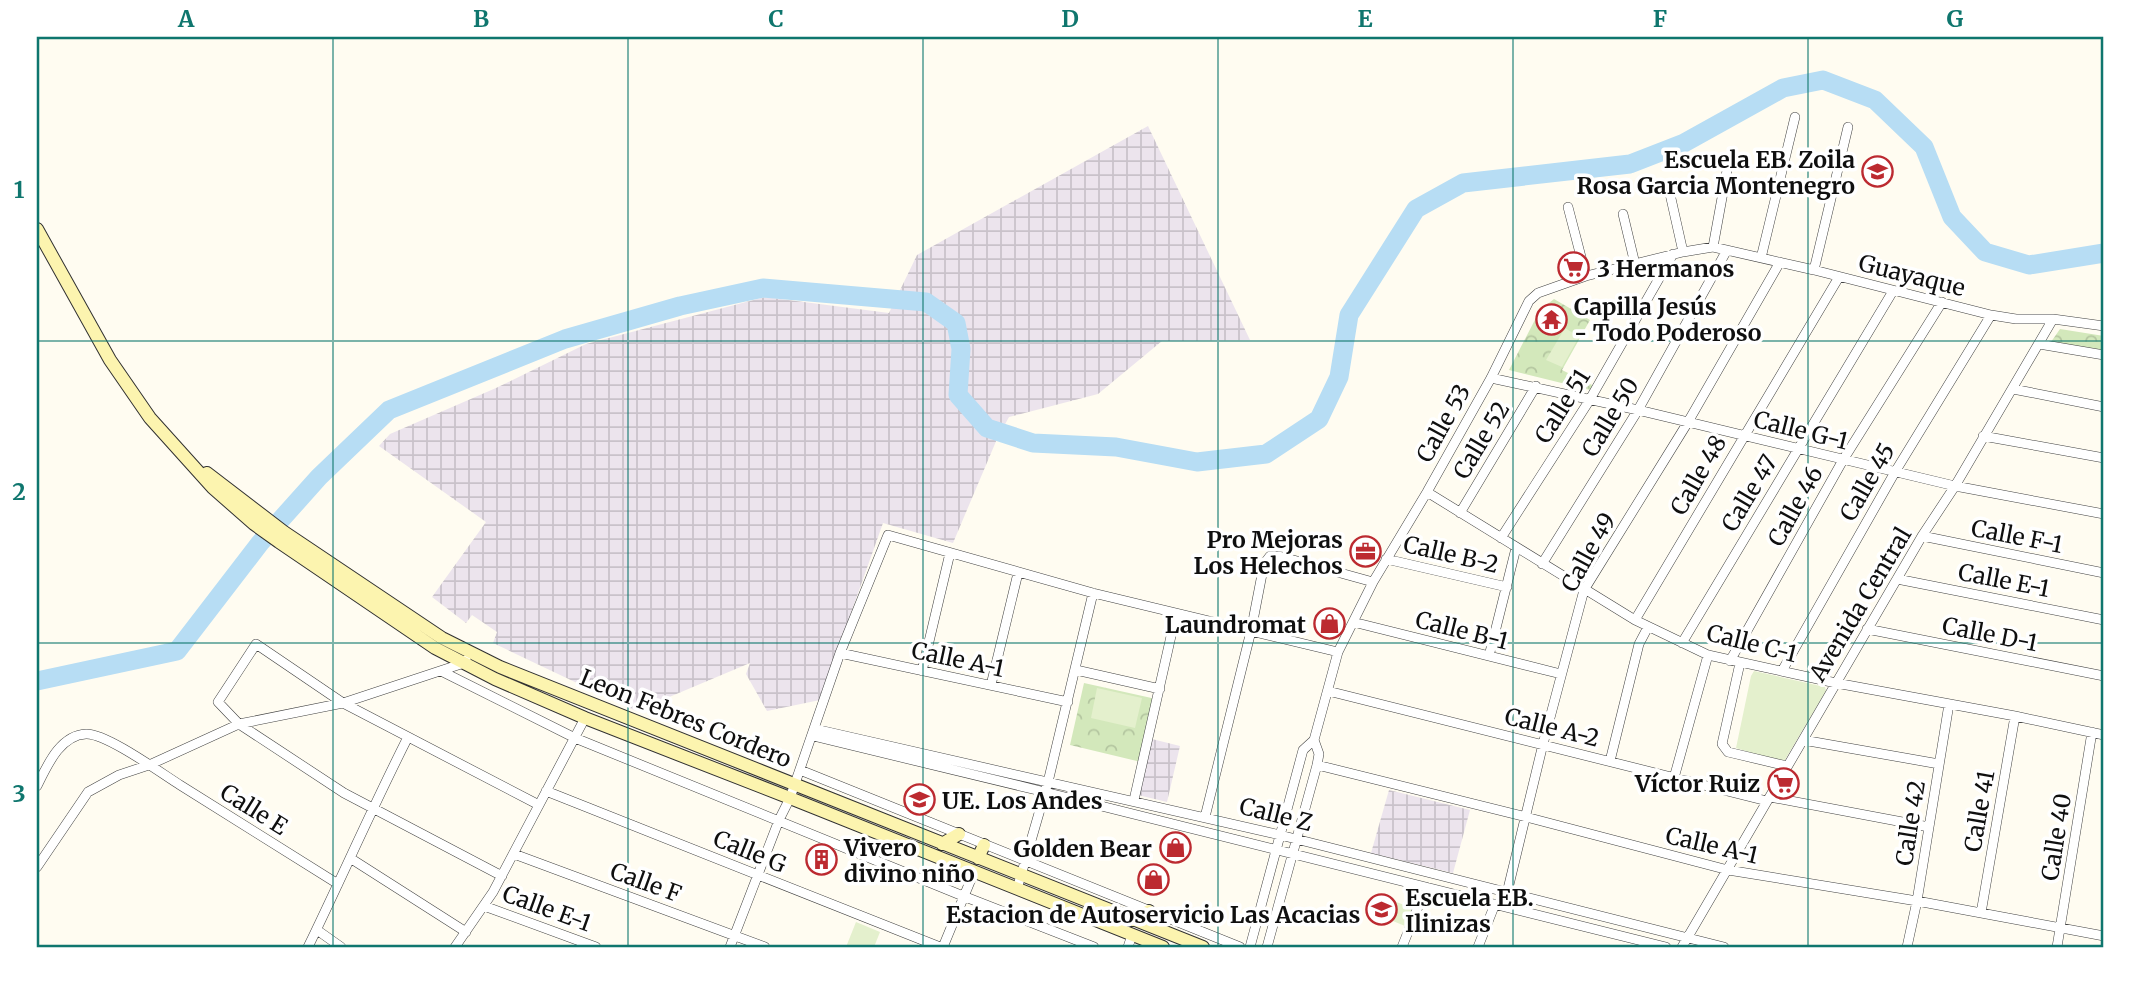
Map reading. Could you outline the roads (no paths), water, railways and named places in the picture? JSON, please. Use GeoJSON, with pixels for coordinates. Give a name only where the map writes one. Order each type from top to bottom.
{"type":"FeatureCollection","features":[{"type":"Feature","properties":{"kind":"street"},"geometry":{"type":"LineString","coordinates":[[1761,258],[1795,117]]}},
{"type":"Feature","properties":{"kind":"street"},"geometry":{"type":"LineString","coordinates":[[1814,270],[1848,127]]}},
{"type":"Feature","properties":{"kind":"street"},"geometry":{"type":"LineString","coordinates":[[1713,247],[1728,165]]}},
{"type":"Feature","properties":{"kind":"street"},"geometry":{"type":"LineString","coordinates":[[1670,194],[1678,253]]}},
{"type":"Feature","properties":{"kind":"street"},"geometry":{"type":"LineString","coordinates":[[1568,207],[1586,276]]}},
{"type":"Feature","properties":{"kind":"street"},"geometry":{"type":"LineString","coordinates":[[1623,214],[1635,264]]}},
{"type":"Feature","properties":{"kind":"street","name":"Leon Febres Cordero"},"geometry":{"type":"LineString","coordinates":[[37,229],[110,360],[150,418],[190,461],[257,519],[435,648],[500,667],[1198,945]]}},
{"type":"Feature","properties":{"kind":"street","name":"Guayaque"},"geometry":{"type":"LineString","coordinates":[[1713,247],[1991,315],[2104,326]]}},
{"type":"Feature","properties":{"kind":"street","name":"Calle 53"},"geometry":{"type":"LineString","coordinates":[[1250,947],[1303,750],[1314,740],[1338,652],[1373,582],[1491,378],[1529,301],[1538,293],[1586,276],[1713,247]]}},
{"type":"Feature","properties":{"kind":"street","name":"Calle 50"},"geometry":{"type":"LineString","coordinates":[[1542,564],[1638,410],[1727,250]]}},
{"type":"Feature","properties":{"kind":"street","name":"Calle 51"},"geometry":{"type":"LineString","coordinates":[[1501,538],[1589,401],[1678,253]]}},
{"type":"Feature","properties":{"kind":"street","name":"Calle 49"},"geometry":{"type":"LineString","coordinates":[[1507,893],[1584,590],[1688,422],[1780,262]]}},
{"type":"Feature","properties":{"kind":"street","name":"Calle 48"},"geometry":{"type":"LineString","coordinates":[[1635,620],[1839,277]]}},
{"type":"Feature","properties":{"kind":"street","name":"Calle 47"},"geometry":{"type":"LineString","coordinates":[[1682,643],[1893,291]]}},
{"type":"Feature","properties":{"kind":"street","name":"Calle 46"},"geometry":{"type":"LineString","coordinates":[[1730,661],[1843,460],[1942,302]]}},
{"type":"Feature","properties":{"kind":"street","name":"Calle 45"},"geometry":{"type":"LineString","coordinates":[[1782,671],[1895,472],[1991,315]]}},
{"type":"Feature","properties":{"kind":"street","name":"Avenida Central"},"geometry":{"type":"LineString","coordinates":[[1685,943],[1867,629],[2013,390],[2053,319]]}},
{"type":"Feature","properties":{"kind":"street"},"geometry":{"type":"LineString","coordinates":[[2039,344],[2104,355]]}},
{"type":"Feature","properties":{"kind":"street","name":"Calle G-1"},"geometry":{"type":"LineString","coordinates":[[1491,378],[1536,386],[1589,401],[1638,410],[1955,486],[2104,514]]}},
{"type":"Feature","properties":{"kind":"street","name":"Calle 52"},"geometry":{"type":"LineString","coordinates":[[1460,513],[1536,386]]}},
{"type":"Feature","properties":{"kind":"street"},"geometry":{"type":"LineString","coordinates":[[2013,390],[2104,407]]}},
{"type":"Feature","properties":{"kind":"street"},"geometry":{"type":"LineString","coordinates":[[1983,436],[2104,458]]}},
{"type":"Feature","properties":{"kind":"street","name":"Calle C-1"},"geometry":{"type":"LineString","coordinates":[[1427,492],[1648,628],[1708,655],[2104,735]]}},
{"type":"Feature","properties":{"kind":"street"},"geometry":{"type":"LineString","coordinates":[[730,947],[790,798],[840,653],[888,536],[1093,593],[1338,652]]}},
{"type":"Feature","properties":{"kind":"street","name":"Calle F-1"},"geometry":{"type":"LineString","coordinates":[[1922,536],[2104,573]]}},
{"type":"Feature","properties":{"kind":"street"},"geometry":{"type":"LineString","coordinates":[[1489,656],[1516,548]]}},
{"type":"Feature","properties":{"kind":"street"},"geometry":{"type":"LineString","coordinates":[[922,671],[950,553]]}},
{"type":"Feature","properties":{"kind":"street"},"geometry":{"type":"LineString","coordinates":[[1205,817],[1265,564],[1270,556],[1279,556],[1373,582]]}},
{"type":"Feature","properties":{"kind":"street","name":"Calle B-2"},"geometry":{"type":"LineString","coordinates":[[1386,559],[1507,587]]}},
{"type":"Feature","properties":{"kind":"street"},"geometry":{"type":"LineString","coordinates":[[991,685],[1018,573]]}},
{"type":"Feature","properties":{"kind":"street","name":"Calle E-1"},"geometry":{"type":"LineString","coordinates":[[1897,579],[2104,620]]}},
{"type":"Feature","properties":{"kind":"street"},"geometry":{"type":"LineString","coordinates":[[1017,889],[1048,782],[1093,593]]}},
{"type":"Feature","properties":{"kind":"street"},"geometry":{"type":"LineString","coordinates":[[1134,800],[1176,614]]}},
{"type":"Feature","properties":{"kind":"street","name":"Calle B-1"},"geometry":{"type":"LineString","coordinates":[[1353,622],[1561,674]]}},
{"type":"Feature","properties":{"kind":"street"},"geometry":{"type":"LineString","coordinates":[[1611,761],[1639,643],[1648,628]]}},
{"type":"Feature","properties":{"kind":"street","name":"Calle D-1"},"geometry":{"type":"LineString","coordinates":[[1867,629],[2104,676]]}},
{"type":"Feature","properties":{"kind":"street"},"geometry":{"type":"LineString","coordinates":[[502,876],[344,793],[239,724],[218,702],[257,644],[343,703],[539,805]]}},
{"type":"Feature","properties":{"kind":"street","name":"Calle A-1"},"geometry":{"type":"LineString","coordinates":[[840,653],[1068,702]]}},
{"type":"Feature","properties":{"kind":"street"},"geometry":{"type":"LineString","coordinates":[[1674,778],[1708,655]]}},
{"type":"Feature","properties":{"kind":"street"},"geometry":{"type":"LineString","coordinates":[[37,867],[88,792],[119,775],[149,765],[239,724],[343,703],[441,671],[467,657]]}},
{"type":"Feature","properties":{"kind":"street","name":"Leon Febres Cordero"},"geometry":{"type":"LineString","coordinates":[[467,657],[495,679],[584,718],[1017,889],[1130,941],[1163,947]]}},
{"type":"Feature","properties":{"kind":"street"},"geometry":{"type":"LineString","coordinates":[[1740,663],[1722,744],[1728,751],[1787,766]]}},
{"type":"Feature","properties":{"kind":"street"},"geometry":{"type":"LineString","coordinates":[[1076,670],[1160,689]]}},
{"type":"Feature","properties":{"kind":"street"},"geometry":{"type":"LineString","coordinates":[[441,671],[575,738],[963,897],[1094,947]]}},
{"type":"Feature","properties":{"kind":"street","name":"Calle A-2"},"geometry":{"type":"LineString","coordinates":[[1328,691],[1674,778],[1768,799],[1929,827]]}},
{"type":"Feature","properties":{"kind":"street","name":"Calle 42"},"geometry":{"type":"LineString","coordinates":[[1906,947],[1917,901],[1949,704]]}},
{"type":"Feature","properties":{"kind":"street","name":"Calle 41"},"geometry":{"type":"LineString","coordinates":[[1981,913],[2015,716]]}},
{"type":"Feature","properties":{"kind":"street"},"geometry":{"type":"LineString","coordinates":[[454,947],[502,876],[584,718]]}},
{"type":"Feature","properties":{"kind":"street","name":"Calle Z"},"geometry":{"type":"LineString","coordinates":[[814,732],[1134,800],[1507,893],[1685,943],[1724,947]]}},
{"type":"Feature","properties":{"kind":"street","name":"Calle Z"},"geometry":{"type":"LineString","coordinates":[[814,732],[1666,947]]}},
{"type":"Feature","properties":{"kind":"street","name":"Calle 40"},"geometry":{"type":"LineString","coordinates":[[2057,947],[2092,732]]}},
{"type":"Feature","properties":{"kind":"street","name":"Calle E"},"geometry":{"type":"LineString","coordinates":[[37,786],[48,764],[66,742],[83,734],[98,736],[338,884]]}},
{"type":"Feature","properties":{"kind":"street"},"geometry":{"type":"LineString","coordinates":[[308,947],[408,737]]}},
{"type":"Feature","properties":{"kind":"street","name":"Calle 53"},"geometry":{"type":"LineString","coordinates":[[1267,947],[1317,765],[1319,754],[1314,740]]}},
{"type":"Feature","properties":{"kind":"street"},"geometry":{"type":"LineString","coordinates":[[1803,740],[1939,764]]}},
{"type":"Feature","properties":{"kind":"street","name":"Calle A-1"},"geometry":{"type":"LineString","coordinates":[[1317,765],[1728,870],[1917,901],[2104,936]]}},
{"type":"Feature","properties":{"kind":"street"},"geometry":{"type":"LineString","coordinates":[[800,770],[1240,947]]}},
{"type":"Feature","properties":{"kind":"street","name":"Calle G"},"geometry":{"type":"LineString","coordinates":[[546,791],[942,947]]}},
{"type":"Feature","properties":{"kind":"street"},"geometry":{"type":"LineString","coordinates":[[942,844],[959,834]]}},
{"type":"Feature","properties":{"kind":"street"},"geometry":{"type":"LineString","coordinates":[[978,858],[984,845]]}},
{"type":"Feature","properties":{"kind":"street","name":"Calle F"},"geometry":{"type":"LineString","coordinates":[[514,854],[765,947]]}},
{"type":"Feature","properties":{"kind":"street"},"geometry":{"type":"LineString","coordinates":[[350,858],[466,932]]}},
{"type":"Feature","properties":{"kind":"street"},"geometry":{"type":"LineString","coordinates":[[942,947],[974,872]]}},
{"type":"Feature","properties":{"kind":"street"},"geometry":{"type":"LineString","coordinates":[[1402,947],[1426,887]]}},
{"type":"Feature","properties":{"kind":"street"},"geometry":{"type":"LineString","coordinates":[[1478,947],[1495,904]]}},
{"type":"Feature","properties":{"kind":"street","name":"Calle E-1"},"geometry":{"type":"LineString","coordinates":[[484,906],[596,947]]}},
{"type":"Feature","properties":{"kind":"street"},"geometry":{"type":"LineString","coordinates":[[1133,920],[1149,911]]}},
{"type":"Feature","properties":{"kind":"street"},"geometry":{"type":"LineString","coordinates":[[317,930],[341,947]]}},
{"type":"Feature","properties":{"kind":"street"},"geometry":{"type":"LineString","coordinates":[[1198,930],[1198,945]]}},
{"type":"Feature","properties":{"kind":"waterway"},"geometry":{"type":"LineString","coordinates":[[37,681],[177,651],[260,543],[319,477],[389,410],[565,339],[680,306],[763,288],[926,302],[956,323],[961,349],[958,395],[987,428],[1033,443],[1116,447],[1197,462],[1266,454],[1319,419],[1339,377],[1349,315],[1416,209],[1463,183],[1630,164],[1684,143],[1783,88],[1823,80],[1875,100],[1924,147],[1952,217],[1985,252],[2029,265],[2104,253]]}},
{"type":"Feature","properties":{"kind":"place","name":"Escuela EB. Zoila Rosa Garcia Montenegro"},"geometry":{"type":"Point","coordinates":[1878,172]}},
{"type":"Feature","properties":{"kind":"place","name":"3 Hermanos"},"geometry":{"type":"Point","coordinates":[1574,268]}},
{"type":"Feature","properties":{"kind":"place","name":"Capilla Jesús - Todo Poderoso"},"geometry":{"type":"Point","coordinates":[1551,319]}},
{"type":"Feature","properties":{"kind":"place","name":"Pro Mejoras Los Helechos"},"geometry":{"type":"Point","coordinates":[1366,552]}},
{"type":"Feature","properties":{"kind":"place","name":"Laundromat"},"geometry":{"type":"Point","coordinates":[1329,624]}},
{"type":"Feature","properties":{"kind":"place","name":"Víctor Ruiz"},"geometry":{"type":"Point","coordinates":[1783,783]}},
{"type":"Feature","properties":{"kind":"place","name":"UE. Los Andes"},"geometry":{"type":"Point","coordinates":[919,800]}},
{"type":"Feature","properties":{"kind":"place","name":"Golden Bear"},"geometry":{"type":"Point","coordinates":[1175,848]}},
{"type":"Feature","properties":{"kind":"place","name":"Vivero divino niño"},"geometry":{"type":"Point","coordinates":[821,860]}},
{"type":"Feature","properties":{"kind":"place","name":"Estacion de Autoservicio Las Acacias"},"geometry":{"type":"Point","coordinates":[1153,880]}},
{"type":"Feature","properties":{"kind":"place","name":"Escuela EB. Ilinizas"},"geometry":{"type":"Point","coordinates":[1382,910]}}]}
